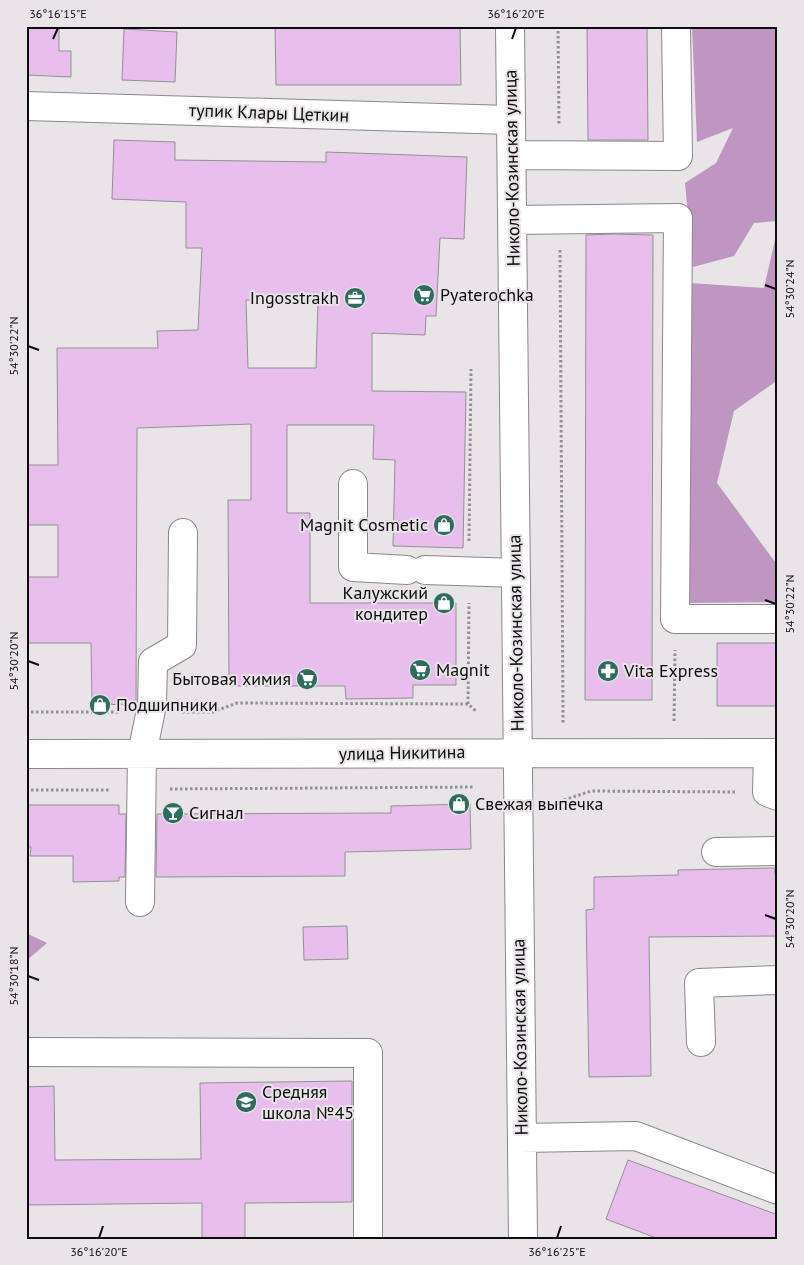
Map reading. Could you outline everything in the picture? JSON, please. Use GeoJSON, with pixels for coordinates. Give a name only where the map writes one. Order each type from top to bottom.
{"type":"FeatureCollection","features":[{"type":"Feature","properties":{"kind":"street","name":"Николо-Козинская улица"},"geometry":{"type":"LineString","coordinates":[[510,26],[523,1239]]}},
{"type":"Feature","properties":{"kind":"street"},"geometry":{"type":"LineString","coordinates":[[512,155],[678,156],[676,26]]}},
{"type":"Feature","properties":{"kind":"street","name":"тупик Клары Цеткин"},"geometry":{"type":"LineString","coordinates":[[26,106],[511,120]]}},
{"type":"Feature","properties":{"kind":"street"},"geometry":{"type":"LineString","coordinates":[[512,220],[678,218],[675,619],[778,618]]}},
{"type":"Feature","properties":{"kind":"street"},"geometry":{"type":"LineString","coordinates":[[354,484],[353,567],[515,573]]}},
{"type":"Feature","properties":{"kind":"street"},"geometry":{"type":"LineString","coordinates":[[140,902],[142,754],[152,705],[153,662],[182,645],[183,533]]}},
{"type":"Feature","properties":{"kind":"street"},"geometry":{"type":"LineString","coordinates":[[772,794],[773,753]]}},
{"type":"Feature","properties":{"kind":"street","name":"улица Никитина"},"geometry":{"type":"LineString","coordinates":[[26,754],[773,753]]}},
{"type":"Feature","properties":{"kind":"street"},"geometry":{"type":"LineString","coordinates":[[716,852],[778,851]]}},
{"type":"Feature","properties":{"kind":"street"},"geometry":{"type":"LineString","coordinates":[[701,1042],[700,983],[778,980]]}},
{"type":"Feature","properties":{"kind":"street"},"geometry":{"type":"LineString","coordinates":[[26,1052],[368,1053],[368,1239]]}},
{"type":"Feature","properties":{"kind":"street"},"geometry":{"type":"LineString","coordinates":[[522,1138],[636,1136],[778,1190]]}},
{"type":"Feature","properties":{"kind":"path"},"geometry":{"type":"LineString","coordinates":[[558,26],[559,155]]}},
{"type":"Feature","properties":{"kind":"path"},"geometry":{"type":"LineString","coordinates":[[560,219],[563,722]]}},
{"type":"Feature","properties":{"kind":"path"},"geometry":{"type":"LineString","coordinates":[[468,704],[471,369]]}},
{"type":"Feature","properties":{"kind":"path"},"geometry":{"type":"LineString","coordinates":[[674,721],[675,619]]}},
{"type":"Feature","properties":{"kind":"path"},"geometry":{"type":"LineString","coordinates":[[237,703],[468,704],[477,712]]}},
{"type":"Feature","properties":{"kind":"path"},"geometry":{"type":"LineString","coordinates":[[26,790],[475,787]]}},
{"type":"Feature","properties":{"kind":"path"},"geometry":{"type":"LineString","coordinates":[[564,800],[591,791],[772,794]]}},
{"type":"Feature","properties":{"kind":"shaded area"},"geometry":{"type":"Polygon","coordinates":[[[692,26],[778,26],[778,221],[754,223],[734,256],[693,267],[685,183],[716,163],[733,128],[697,142],[692,26]]]}},
{"type":"Feature","properties":{"kind":"shaded area"},"geometry":{"type":"Polygon","coordinates":[[[775,240],[778,240],[778,380],[734,411],[717,483],[778,566],[778,602],[689,603],[690,283],[764,288],[775,240]]]}},
{"type":"Feature","properties":{"kind":"shaded area"},"geometry":{"type":"Polygon","coordinates":[[[26,933],[47,943],[26,961],[26,933]]]}},
{"type":"Feature","properties":{"kind":"building"},"geometry":{"type":"Polygon","coordinates":[[[26,26],[59,26],[59,51],[71,51],[71,77],[26,75],[26,26]]]}},
{"type":"Feature","properties":{"kind":"building"},"geometry":{"type":"Polygon","coordinates":[[[275,26],[460,26],[461,85],[276,85],[275,26]]]}},
{"type":"Feature","properties":{"kind":"building"},"geometry":{"type":"Polygon","coordinates":[[[587,26],[647,26],[648,140],[588,140],[587,26]]]}},
{"type":"Feature","properties":{"kind":"building"},"geometry":{"type":"Polygon","coordinates":[[[124,29],[177,32],[175,82],[122,80],[124,29]]]}},
{"type":"Feature","properties":{"kind":"building"},"geometry":{"type":"Polygon","coordinates":[[[114,140],[175,142],[175,160],[326,162],[326,152],[467,157],[464,239],[440,238],[436,316],[426,316],[425,335],[372,333],[372,391],[466,392],[463,548],[393,546],[395,460],[373,459],[374,425],[287,425],[287,513],[310,513],[310,603],[456,603],[456,685],[413,685],[413,698],[346,699],[345,686],[229,686],[228,500],[251,500],[251,424],[137,428],[136,704],[92,705],[91,643],[26,643],[26,577],[58,577],[58,525],[26,525],[26,465],[58,465],[57,348],[158,348],[157,331],[198,330],[202,248],[186,248],[186,202],[112,199],[114,140]],[[246,300],[248,368],[316,368],[318,301],[246,300]]]}},
{"type":"Feature","properties":{"kind":"building"},"geometry":{"type":"Polygon","coordinates":[[[586,235],[653,235],[652,700],[585,700],[586,235]]]}},
{"type":"Feature","properties":{"kind":"building"},"geometry":{"type":"Polygon","coordinates":[[[717,643],[778,643],[778,706],[717,706],[717,643]]]}},
{"type":"Feature","properties":{"kind":"building"},"geometry":{"type":"Polygon","coordinates":[[[470,804],[471,849],[345,852],[345,876],[156,877],[157,814],[391,813],[391,806],[470,804]]]}},
{"type":"Feature","properties":{"kind":"building"},"geometry":{"type":"Polygon","coordinates":[[[26,805],[119,805],[119,814],[126,814],[125,877],[119,877],[119,881],[73,882],[73,856],[30,856],[31,847],[26,847],[26,805]]]}},
{"type":"Feature","properties":{"kind":"building"},"geometry":{"type":"Polygon","coordinates":[[[775,868],[775,874],[778,874],[778,936],[649,937],[651,1076],[589,1077],[586,910],[594,909],[594,877],[678,875],[678,870],[775,868]]]}},
{"type":"Feature","properties":{"kind":"building"},"geometry":{"type":"Polygon","coordinates":[[[347,926],[348,959],[304,960],[303,927],[347,926]]]}},
{"type":"Feature","properties":{"kind":"building"},"geometry":{"type":"Polygon","coordinates":[[[352,1081],[352,1202],[245,1203],[245,1239],[202,1239],[202,1203],[26,1205],[26,1087],[54,1086],[55,1160],[201,1159],[200,1083],[352,1081]]]}},
{"type":"Feature","properties":{"kind":"building"},"geometry":{"type":"Polygon","coordinates":[[[628,1160],[778,1215],[778,1239],[659,1239],[606,1219],[628,1160]]]}},
{"type":"Feature","properties":{"kind":"place","name":"Pyaterochka"},"geometry":{"type":"Point","coordinates":[424,295]}},
{"type":"Feature","properties":{"kind":"place","name":"Ingosstrakh"},"geometry":{"type":"Point","coordinates":[355,298]}},
{"type":"Feature","properties":{"kind":"place","name":"Magnit Cosmetic"},"geometry":{"type":"Point","coordinates":[444,525]}},
{"type":"Feature","properties":{"kind":"place","name":"Калужский кондитер"},"geometry":{"type":"Point","coordinates":[444,603]}},
{"type":"Feature","properties":{"kind":"place","name":"Magnit"},"geometry":{"type":"Point","coordinates":[420,670]}},
{"type":"Feature","properties":{"kind":"place","name":"Vita Express"},"geometry":{"type":"Point","coordinates":[608,671]}},
{"type":"Feature","properties":{"kind":"place","name":"Бытовая химия"},"geometry":{"type":"Point","coordinates":[307,679]}},
{"type":"Feature","properties":{"kind":"place","name":"Подшипники"},"geometry":{"type":"Point","coordinates":[100,705]}},
{"type":"Feature","properties":{"kind":"place","name":"Свежая выпечка"},"geometry":{"type":"Point","coordinates":[459,804]}},
{"type":"Feature","properties":{"kind":"place","name":"Сигнал"},"geometry":{"type":"Point","coordinates":[173,813]}},
{"type":"Feature","properties":{"kind":"place","name":"Средняя школа №45"},"geometry":{"type":"Point","coordinates":[246,1102]}}]}
